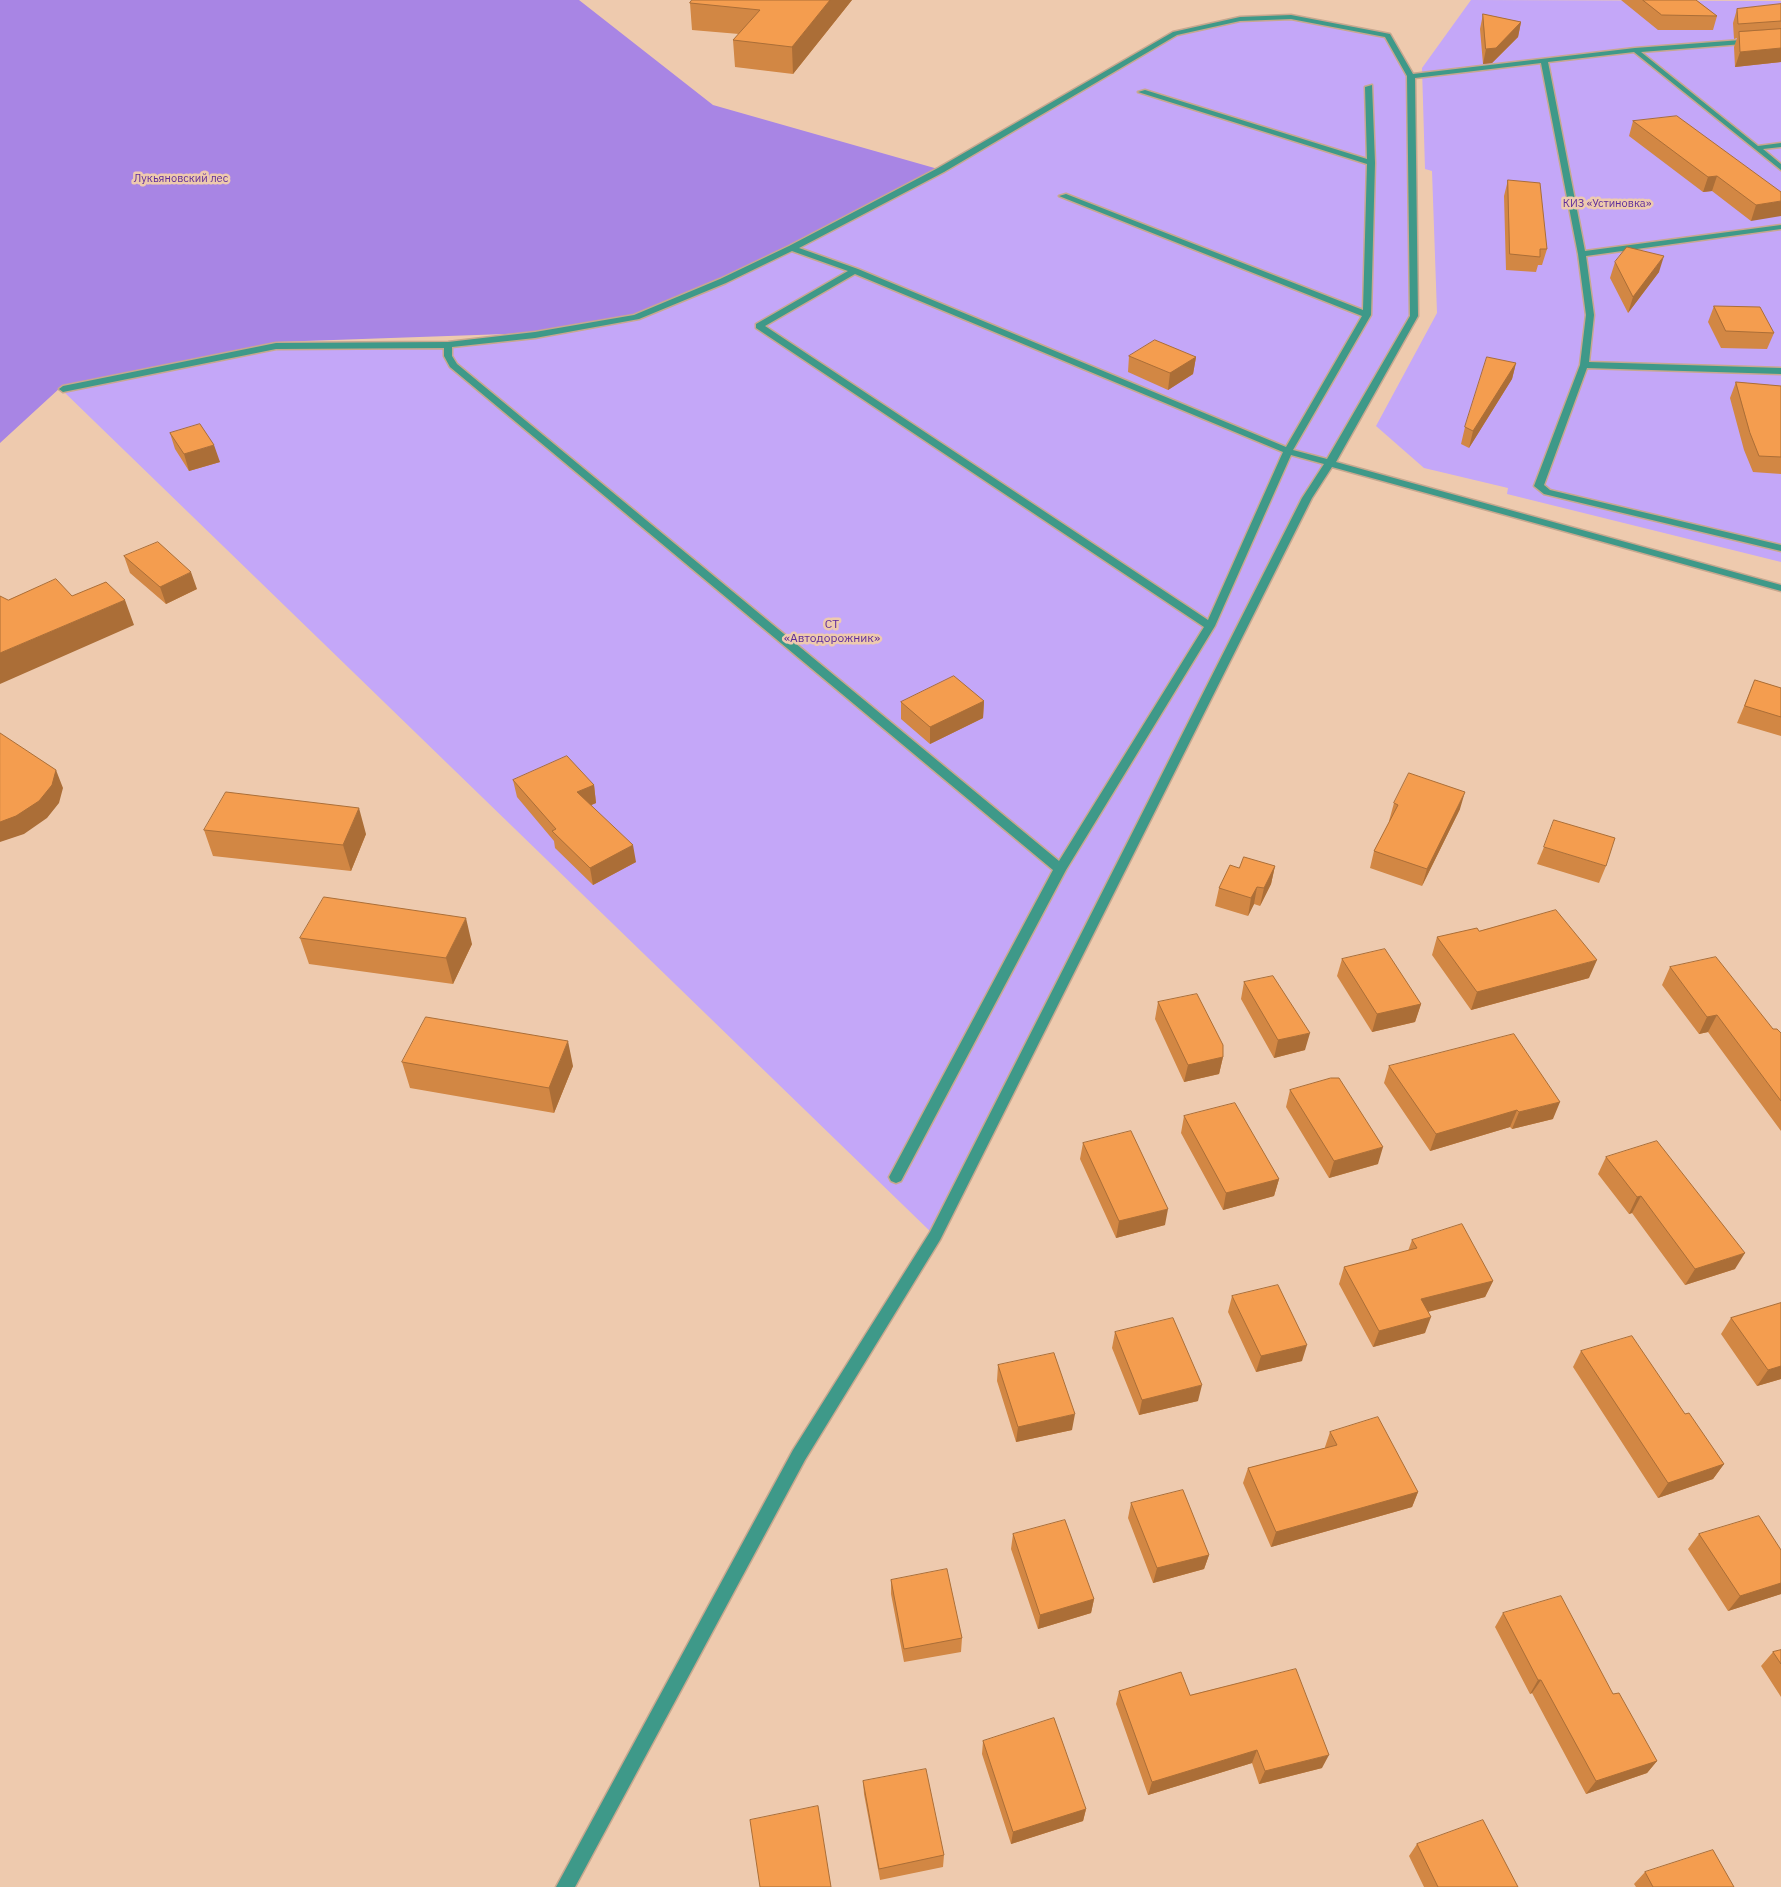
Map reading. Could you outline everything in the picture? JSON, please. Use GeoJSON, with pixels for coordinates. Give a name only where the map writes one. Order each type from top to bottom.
{"type":"FeatureCollection","features":[{"type":"Feature","properties":{"kind":"street"},"geometry":{"type":"LineString","coordinates":[[63,389],[276,346],[448,345],[534,335],[636,317],[723,281],[792,248],[941,170],[1175,33],[1240,19],[1291,18],[1388,35],[1411,76],[1414,316],[1330,463],[1307,498],[934,1236],[799,1455],[565,1887]]}},
{"type":"Feature","properties":{"kind":"street"},"geometry":{"type":"LineString","coordinates":[[1411,76],[1635,50],[1781,39]]}},
{"type":"Feature","properties":{"kind":"street"},"geometry":{"type":"LineString","coordinates":[[1635,50],[1781,168]]}},
{"type":"Feature","properties":{"kind":"street"},"geometry":{"type":"LineString","coordinates":[[1544,60],[1582,254],[1590,315],[1584,365],[1539,486],[1547,492],[1781,548]]}},
{"type":"Feature","properties":{"kind":"street"},"geometry":{"type":"LineString","coordinates":[[896,1177],[1060,869],[1210,626],[1288,450],[1367,315],[1371,163],[1370,87]]}},
{"type":"Feature","properties":{"kind":"street"},"geometry":{"type":"LineString","coordinates":[[1142,92],[1371,163]]}},
{"type":"Feature","properties":{"kind":"street"},"geometry":{"type":"LineString","coordinates":[[1756,148],[1781,145]]}},
{"type":"Feature","properties":{"kind":"street"},"geometry":{"type":"LineString","coordinates":[[1063,196],[1367,315]]}},
{"type":"Feature","properties":{"kind":"street"},"geometry":{"type":"LineString","coordinates":[[1582,254],[1781,227]]}},
{"type":"Feature","properties":{"kind":"street"},"geometry":{"type":"LineString","coordinates":[[792,248],[855,271],[1288,450],[1781,588]]}},
{"type":"Feature","properties":{"kind":"street"},"geometry":{"type":"LineString","coordinates":[[855,271],[759,326],[1210,626]]}},
{"type":"Feature","properties":{"kind":"street"},"geometry":{"type":"LineString","coordinates":[[448,345],[448,356],[453,365],[1060,869]]}},
{"type":"Feature","properties":{"kind":"street"},"geometry":{"type":"LineString","coordinates":[[1584,365],[1781,371]]}},
{"type":"Feature","properties":{"kind":"green space","name":"Лукьяновский лес"},"geometry":{"type":"Polygon","coordinates":[[[0,0],[579,0],[713,105],[938,169],[763,259],[634,316],[534,333],[276,342],[61,387],[0,443],[0,0]]]}},
{"type":"Feature","properties":{"kind":"green space","name":"КИЗ «Устиновка»"},"geometry":{"type":"Polygon","coordinates":[[[1471,0],[1781,1],[1781,562],[1507,494],[1508,488],[1424,468],[1376,426],[1437,313],[1432,171],[1425,169],[1422,68],[1471,0]]]}},
{"type":"Feature","properties":{"kind":"green space","name":"СТ «Автодорожник»"},"geometry":{"type":"Polygon","coordinates":[[[1291,17],[1388,35],[1408,71],[1414,316],[1330,463],[935,1236],[62,390],[277,350],[448,348],[535,337],[726,282],[945,170],[1175,33],[1240,19],[1291,17]]]}},
{"type":"Feature","properties":{"kind":"building"},"geometry":{"type":"Polygon","coordinates":[[[692,0],[830,0],[792,47],[733,40],[760,10],[690,3],[692,0]]]}},
{"type":"Feature","properties":{"kind":"building"},"geometry":{"type":"Polygon","coordinates":[[[1643,0],[1696,0],[1717,16],[1662,15],[1643,0]]]}},
{"type":"Feature","properties":{"kind":"building"},"geometry":{"type":"Polygon","coordinates":[[[1781,4],[1781,21],[1738,24],[1737,9],[1781,4]]]}},
{"type":"Feature","properties":{"kind":"building"},"geometry":{"type":"Polygon","coordinates":[[[1483,14],[1521,22],[1496,48],[1486,49],[1483,14]]]}},
{"type":"Feature","properties":{"kind":"building"},"geometry":{"type":"Polygon","coordinates":[[[1781,29],[1781,48],[1740,52],[1739,32],[1781,29]]]}},
{"type":"Feature","properties":{"kind":"building"},"geometry":{"type":"Polygon","coordinates":[[[1677,116],[1781,192],[1781,201],[1756,205],[1717,176],[1708,177],[1633,121],[1677,116]]]}},
{"type":"Feature","properties":{"kind":"building"},"geometry":{"type":"Polygon","coordinates":[[[1508,180],[1540,183],[1547,249],[1540,249],[1540,257],[1510,254],[1508,180]]]}},
{"type":"Feature","properties":{"kind":"building"},"geometry":{"type":"Polygon","coordinates":[[[1627,247],[1664,256],[1633,297],[1615,262],[1627,247]]]}},
{"type":"Feature","properties":{"kind":"building"},"geometry":{"type":"Polygon","coordinates":[[[1714,306],[1760,307],[1774,333],[1726,331],[1714,306]]]}},
{"type":"Feature","properties":{"kind":"building"},"geometry":{"type":"Polygon","coordinates":[[[1155,340],[1196,357],[1170,373],[1129,356],[1155,340]]]}},
{"type":"Feature","properties":{"kind":"building"},"geometry":{"type":"Polygon","coordinates":[[[1487,357],[1516,363],[1473,431],[1465,427],[1487,357]]]}},
{"type":"Feature","properties":{"kind":"building"},"geometry":{"type":"Polygon","coordinates":[[[1736,382],[1781,386],[1781,457],[1759,456],[1750,433],[1736,382]]]}},
{"type":"Feature","properties":{"kind":"building"},"geometry":{"type":"Polygon","coordinates":[[[200,424],[214,445],[184,454],[170,433],[200,424]]]}},
{"type":"Feature","properties":{"kind":"building"},"geometry":{"type":"Polygon","coordinates":[[[158,542],[191,572],[160,587],[124,556],[158,542]]]}},
{"type":"Feature","properties":{"kind":"building"},"geometry":{"type":"Polygon","coordinates":[[[56,579],[72,596],[106,582],[125,600],[0,653],[0,596],[8,600],[56,579]]]}},
{"type":"Feature","properties":{"kind":"building"},"geometry":{"type":"Polygon","coordinates":[[[954,676],[984,701],[930,727],[901,702],[954,676]]]}},
{"type":"Feature","properties":{"kind":"building"},"geometry":{"type":"Polygon","coordinates":[[[1755,680],[1781,688],[1781,717],[1745,706],[1755,680]]]}},
{"type":"Feature","properties":{"kind":"building"},"geometry":{"type":"Polygon","coordinates":[[[0,733],[56,770],[52,785],[39,801],[16,816],[0,822],[0,733]]]}},
{"type":"Feature","properties":{"kind":"building"},"geometry":{"type":"Polygon","coordinates":[[[567,756],[594,785],[577,792],[633,845],[590,868],[552,831],[556,829],[513,780],[567,756]]]}},
{"type":"Feature","properties":{"kind":"building"},"geometry":{"type":"Polygon","coordinates":[[[1409,773],[1465,792],[1427,869],[1374,851],[1398,805],[1394,803],[1409,773]]]}},
{"type":"Feature","properties":{"kind":"building"},"geometry":{"type":"Polygon","coordinates":[[[226,792],[359,808],[343,845],[204,830],[226,792]]]}},
{"type":"Feature","properties":{"kind":"building"},"geometry":{"type":"Polygon","coordinates":[[[1554,820],[1615,838],[1606,866],[1544,847],[1554,820]]]}},
{"type":"Feature","properties":{"kind":"building"},"geometry":{"type":"Polygon","coordinates":[[[1244,857],[1275,866],[1264,888],[1257,887],[1251,898],[1219,888],[1230,865],[1239,868],[1244,857]]]}},
{"type":"Feature","properties":{"kind":"building"},"geometry":{"type":"Polygon","coordinates":[[[324,897],[466,918],[446,958],[300,938],[324,897]]]}},
{"type":"Feature","properties":{"kind":"building"},"geometry":{"type":"Polygon","coordinates":[[[1556,910],[1597,960],[1477,992],[1437,937],[1477,928],[1479,931],[1556,910]]]}},
{"type":"Feature","properties":{"kind":"building"},"geometry":{"type":"Polygon","coordinates":[[[1385,949],[1421,1004],[1377,1014],[1342,959],[1385,949]]]}},
{"type":"Feature","properties":{"kind":"building"},"geometry":{"type":"Polygon","coordinates":[[[1716,957],[1773,1029],[1777,1029],[1781,1033],[1781,1101],[1717,1015],[1707,1017],[1670,967],[1716,957]]]}},
{"type":"Feature","properties":{"kind":"building"},"geometry":{"type":"Polygon","coordinates":[[[1273,976],[1310,1033],[1278,1040],[1244,982],[1273,976]]]}},
{"type":"Feature","properties":{"kind":"building"},"geometry":{"type":"Polygon","coordinates":[[[1197,994],[1223,1045],[1223,1057],[1188,1065],[1158,1002],[1197,994]]]}},
{"type":"Feature","properties":{"kind":"building"},"geometry":{"type":"Polygon","coordinates":[[[426,1017],[568,1041],[549,1088],[402,1062],[426,1017]]]}},
{"type":"Feature","properties":{"kind":"building"},"geometry":{"type":"Polygon","coordinates":[[[1514,1034],[1560,1102],[1519,1112],[1517,1110],[1436,1134],[1389,1066],[1514,1034]]]}},
{"type":"Feature","properties":{"kind":"building"},"geometry":{"type":"Polygon","coordinates":[[[1331,1078],[1339,1078],[1383,1147],[1334,1161],[1290,1090],[1331,1078]]]}},
{"type":"Feature","properties":{"kind":"building"},"geometry":{"type":"Polygon","coordinates":[[[1235,1103],[1279,1179],[1226,1193],[1184,1116],[1235,1103]]]}},
{"type":"Feature","properties":{"kind":"building"},"geometry":{"type":"Polygon","coordinates":[[[1131,1131],[1168,1209],[1119,1221],[1083,1143],[1131,1131]]]}},
{"type":"Feature","properties":{"kind":"building"},"geometry":{"type":"Polygon","coordinates":[[[1657,1141],[1745,1253],[1695,1269],[1641,1196],[1637,1197],[1606,1157],[1657,1141]]]}},
{"type":"Feature","properties":{"kind":"building"},"geometry":{"type":"Polygon","coordinates":[[[1462,1224],[1493,1281],[1421,1299],[1431,1317],[1379,1331],[1344,1267],[1417,1248],[1412,1240],[1462,1224]]]}},
{"type":"Feature","properties":{"kind":"building"},"geometry":{"type":"Polygon","coordinates":[[[1278,1285],[1307,1345],[1261,1356],[1232,1296],[1278,1285]]]}},
{"type":"Feature","properties":{"kind":"building"},"geometry":{"type":"Polygon","coordinates":[[[1781,1303],[1781,1366],[1768,1370],[1731,1318],[1781,1303]]]}},
{"type":"Feature","properties":{"kind":"building"},"geometry":{"type":"Polygon","coordinates":[[[1173,1318],[1202,1385],[1142,1400],[1115,1332],[1173,1318]]]}},
{"type":"Feature","properties":{"kind":"building"},"geometry":{"type":"Polygon","coordinates":[[[1632,1336],[1685,1414],[1689,1413],[1724,1464],[1668,1483],[1581,1351],[1632,1336]]]}},
{"type":"Feature","properties":{"kind":"building"},"geometry":{"type":"Polygon","coordinates":[[[1054,1353],[1075,1414],[1018,1427],[998,1365],[1054,1353]]]}},
{"type":"Feature","properties":{"kind":"building"},"geometry":{"type":"Polygon","coordinates":[[[1378,1417],[1418,1492],[1276,1532],[1248,1468],[1337,1445],[1330,1432],[1378,1417]]]}},
{"type":"Feature","properties":{"kind":"building"},"geometry":{"type":"Polygon","coordinates":[[[1183,1490],[1209,1555],[1157,1568],[1131,1503],[1183,1490]]]}},
{"type":"Feature","properties":{"kind":"building"},"geometry":{"type":"Polygon","coordinates":[[[1759,1516],[1781,1550],[1781,1583],[1740,1596],[1699,1534],[1759,1516]]]}},
{"type":"Feature","properties":{"kind":"building"},"geometry":{"type":"Polygon","coordinates":[[[1065,1520],[1094,1599],[1040,1615],[1013,1534],[1065,1520]]]}},
{"type":"Feature","properties":{"kind":"building"},"geometry":{"type":"Polygon","coordinates":[[[947,1569],[962,1638],[904,1649],[891,1580],[947,1569]]]}},
{"type":"Feature","properties":{"kind":"building"},"geometry":{"type":"Polygon","coordinates":[[[1561,1596],[1613,1694],[1619,1693],[1657,1761],[1596,1781],[1541,1680],[1538,1680],[1503,1613],[1561,1596]]]}},
{"type":"Feature","properties":{"kind":"building"},"geometry":{"type":"Polygon","coordinates":[[[1781,1650],[1781,1664],[1773,1652],[1781,1650]]]}},
{"type":"Feature","properties":{"kind":"building"},"geometry":{"type":"Polygon","coordinates":[[[1296,1669],[1329,1755],[1265,1771],[1257,1750],[1152,1782],[1119,1691],[1181,1672],[1190,1695],[1296,1669]]]}},
{"type":"Feature","properties":{"kind":"building"},"geometry":{"type":"Polygon","coordinates":[[[1054,1718],[1086,1809],[1013,1832],[983,1741],[1054,1718]]]}},
{"type":"Feature","properties":{"kind":"building"},"geometry":{"type":"Polygon","coordinates":[[[926,1769],[944,1855],[879,1869],[863,1781],[926,1769]]]}},
{"type":"Feature","properties":{"kind":"building"},"geometry":{"type":"Polygon","coordinates":[[[818,1806],[831,1887],[760,1887],[750,1820],[818,1806]]]}},
{"type":"Feature","properties":{"kind":"building"},"geometry":{"type":"Polygon","coordinates":[[[1483,1820],[1518,1887],[1438,1887],[1417,1844],[1483,1820]]]}},
{"type":"Feature","properties":{"kind":"building"},"geometry":{"type":"Polygon","coordinates":[[[1713,1850],[1734,1887],[1653,1887],[1645,1872],[1713,1850]]]}}]}
